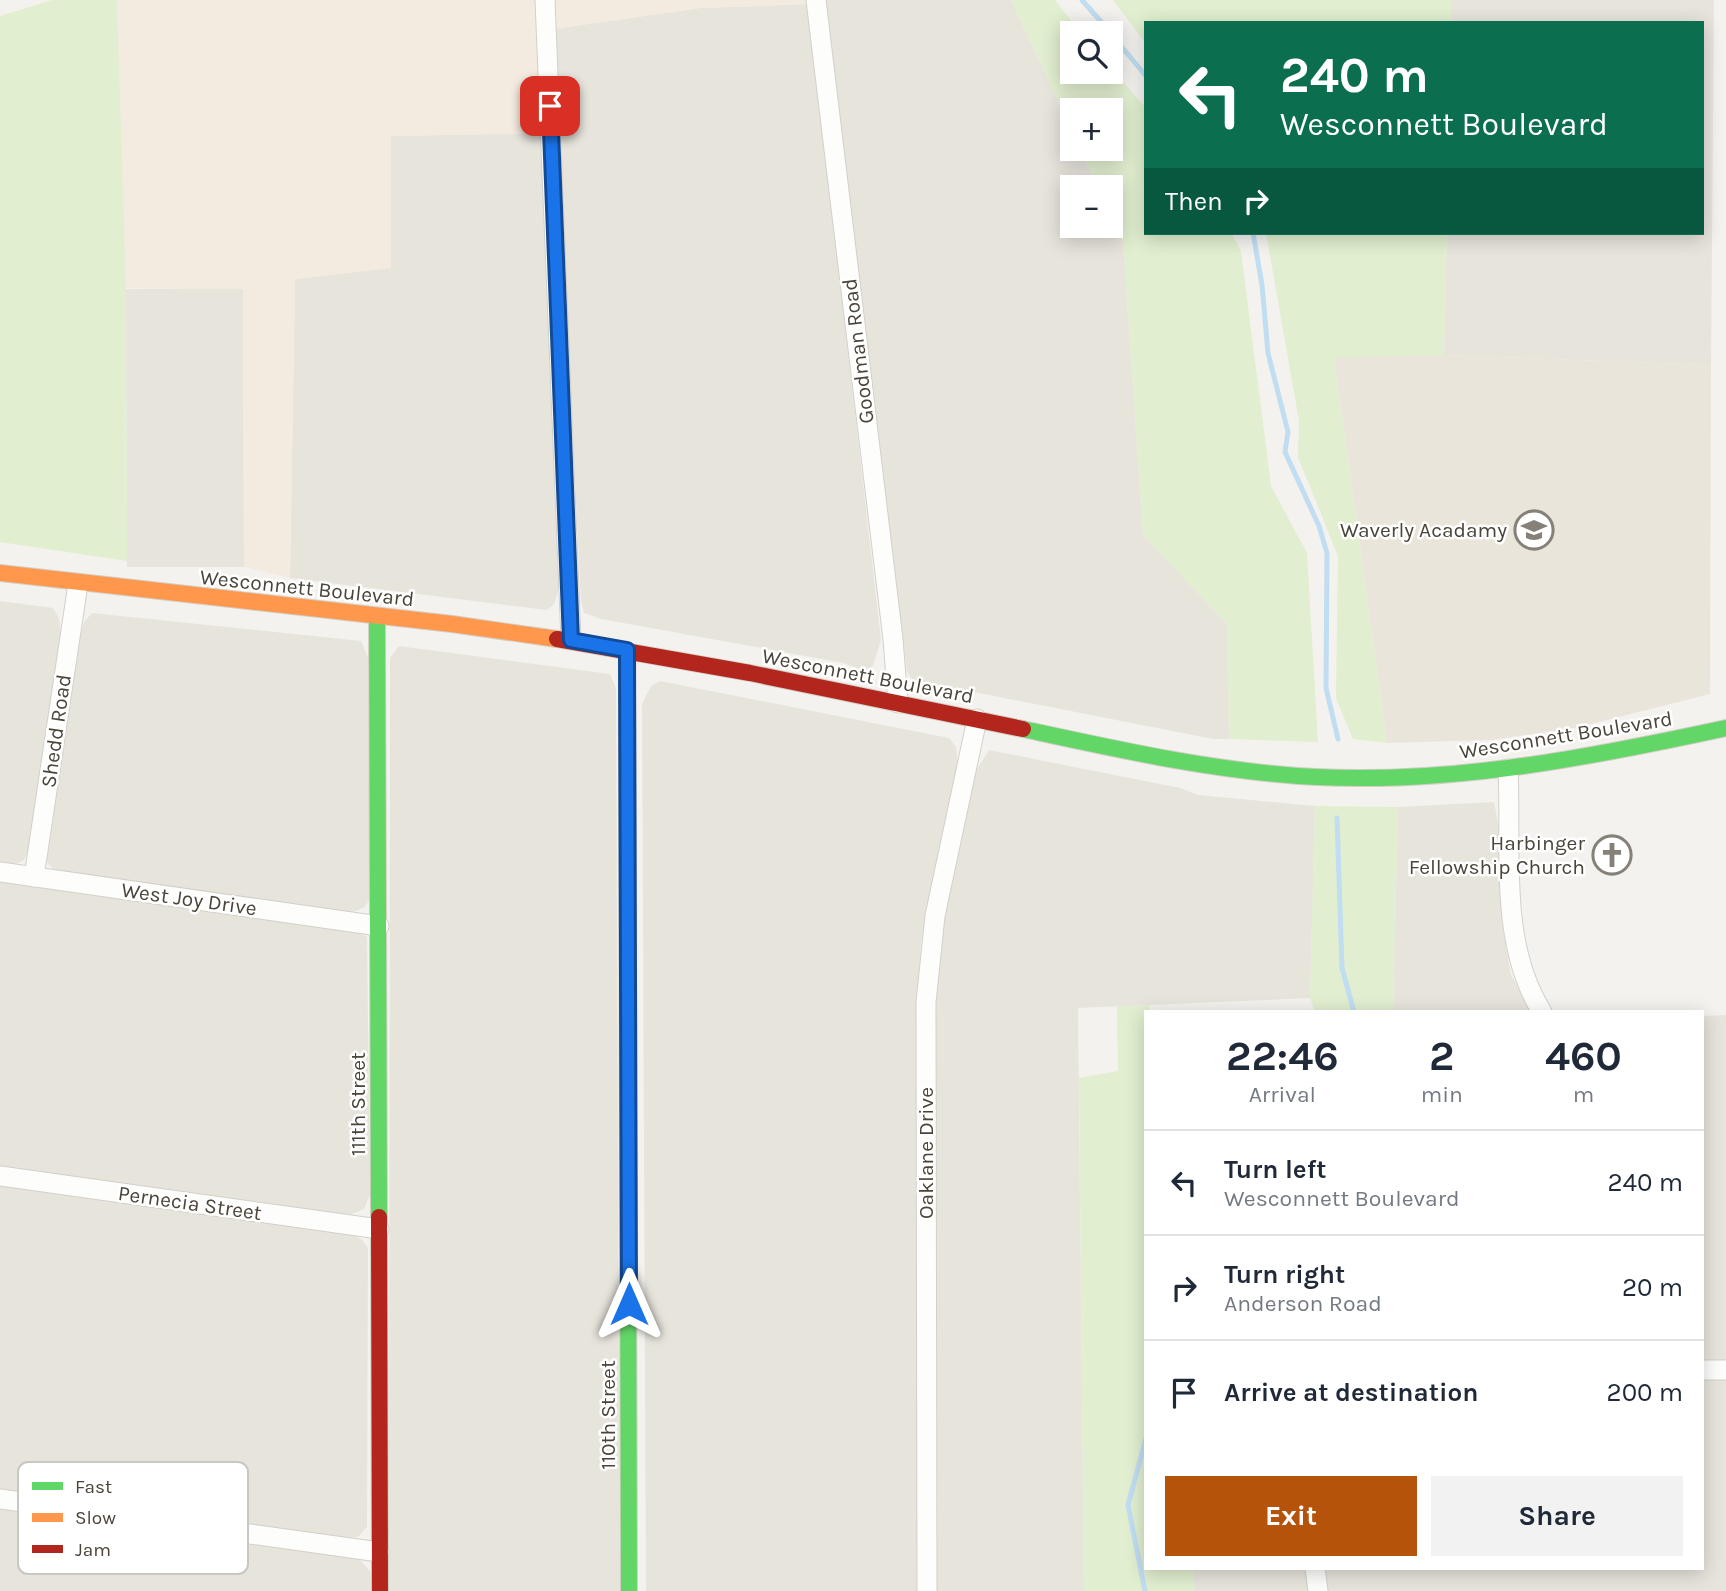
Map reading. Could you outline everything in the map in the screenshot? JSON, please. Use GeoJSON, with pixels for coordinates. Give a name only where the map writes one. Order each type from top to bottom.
{"type":"FeatureCollection","features":[{"type":"Feature","properties":{"kind":"street"},"geometry":{"type":"LineString","coordinates":[[545,0],[571,640]]}},
{"type":"Feature","properties":{"kind":"street","name":"Goodman Road"},"geometry":{"type":"LineString","coordinates":[[816,0],[893,639],[898,703]]}},
{"type":"Feature","properties":{"kind":"street","name":"Wesconnett Boulevard"},"geometry":{"type":"LineString","coordinates":[[0,573],[571,640],[898,703],[1169,760],[1252,772],[1320,777],[1412,777],[1508,769],[1626,750],[1726,728]]}},
{"type":"Feature","properties":{"kind":"street","name":"Shedd Road"},"geometry":{"type":"LineString","coordinates":[[34,877],[78,584]]}},
{"type":"Feature","properties":{"kind":"street","name":"111th Street"},"geometry":{"type":"LineString","coordinates":[[377,617],[380,1591]]}},
{"type":"Feature","properties":{"kind":"street","name":"110th Street"},"geometry":{"type":"LineString","coordinates":[[627,650],[629,1591]]}},
{"type":"Feature","properties":{"kind":"street","name":"Oaklane Drive"},"geometry":{"type":"LineString","coordinates":[[927,1591],[927,988],[935,916],[976,719]]}},
{"type":"Feature","properties":{"kind":"street"},"geometry":{"type":"LineString","coordinates":[[1508,769],[1517,955],[1527,986],[1541,1010]]}},
{"type":"Feature","properties":{"kind":"street","name":"West Joy Drive"},"geometry":{"type":"LineString","coordinates":[[0,872],[379,926]]}},
{"type":"Feature","properties":{"kind":"street","name":"Pernecia Street"},"geometry":{"type":"LineString","coordinates":[[0,1176],[379,1229]]}},
{"type":"Feature","properties":{"kind":"street"},"geometry":{"type":"LineString","coordinates":[[1704,1370],[1726,1370]]}},
{"type":"Feature","properties":{"kind":"street"},"geometry":{"type":"LineString","coordinates":[[0,1499],[18,1502]]}},
{"type":"Feature","properties":{"kind":"street"},"geometry":{"type":"LineString","coordinates":[[248,1534],[379,1552]]}},
{"type":"Feature","properties":{"kind":"street"},"geometry":{"type":"LineString","coordinates":[[1315,1570],[1318,1591]]}},
{"type":"Feature","properties":{"kind":"shaded area"},"geometry":{"type":"Polygon","coordinates":[[[117,0],[536,0],[542,133],[391,136],[391,268],[295,279],[290,578],[244,567],[243,289],[126,288],[117,0]]]}},
{"type":"Feature","properties":{"kind":"shaded area"},"geometry":{"type":"Polygon","coordinates":[[[552,0],[808,0],[808,4],[700,8],[553,29],[552,0]]]}},
{"type":"Feature","properties":{"kind":"shaded area"},"geometry":{"type":"Polygon","coordinates":[[[824,0],[1011,0],[1060,105],[1060,161],[1086,161],[1092,175],[1060,175],[1060,238],[1122,238],[1123,241],[1143,535],[1227,624],[1229,739],[1213,739],[913,680],[907,672],[824,0]]]}},
{"type":"Feature","properties":{"kind":"shaded area"},"geometry":{"type":"Polygon","coordinates":[[[1451,0],[1714,0],[1711,365],[1444,355],[1447,235],[1704,235],[1704,21],[1451,21],[1451,0]]]}},
{"type":"Feature","properties":{"kind":"shaded area"},"geometry":{"type":"Polygon","coordinates":[[[808,4],[881,640],[873,666],[863,671],[844,663],[601,619],[584,613],[581,601],[553,29],[700,8],[808,4]]]}},
{"type":"Feature","properties":{"kind":"shaded area"},"geometry":{"type":"Polygon","coordinates":[[[542,133],[560,586],[554,604],[547,610],[290,578],[295,279],[390,268],[391,136],[542,133]]]}},
{"type":"Feature","properties":{"kind":"shaded area"},"geometry":{"type":"Polygon","coordinates":[[[243,288],[244,567],[127,567],[126,289],[243,288]]]}},
{"type":"Feature","properties":{"kind":"shaded area","name":"Waverly Acadamy"},"geometry":{"type":"Polygon","coordinates":[[[1444,355],[1711,365],[1710,694],[1575,728],[1491,740],[1387,743],[1334,357],[1444,355]]]}},
{"type":"Feature","properties":{"kind":"shaded area"},"geometry":{"type":"Polygon","coordinates":[[[0,601],[53,608],[59,618],[61,633],[31,846],[24,860],[12,866],[0,865],[0,601]]]}},
{"type":"Feature","properties":{"kind":"shaded area"},"geometry":{"type":"Polygon","coordinates":[[[92,613],[361,641],[368,658],[370,899],[364,908],[352,912],[67,873],[52,868],[46,861],[79,641],[84,622],[92,613]]]}},
{"type":"Feature","properties":{"kind":"shaded area"},"geometry":{"type":"Polygon","coordinates":[[[399,646],[610,674],[616,688],[620,1591],[389,1591],[390,658],[399,646]]]}},
{"type":"Feature","properties":{"kind":"shaded area"},"geometry":{"type":"Polygon","coordinates":[[[660,681],[949,738],[956,747],[958,763],[921,942],[916,1023],[919,1591],[646,1591],[642,704],[651,686],[660,681]]]}},
{"type":"Feature","properties":{"kind":"shaded area"},"geometry":{"type":"Polygon","coordinates":[[[989,750],[1180,788],[1198,795],[1315,806],[1310,998],[1078,1008],[1084,1591],[935,1591],[934,997],[940,937],[974,774],[989,750]]]}},
{"type":"Feature","properties":{"kind":"shaded area"},"geometry":{"type":"Polygon","coordinates":[[[1494,802],[1499,828],[1502,924],[1511,975],[1531,1010],[1393,1010],[1398,807],[1494,802]]]}},
{"type":"Feature","properties":{"kind":"shaded area"},"geometry":{"type":"Polygon","coordinates":[[[0,881],[358,932],[367,937],[370,1195],[364,1209],[347,1216],[0,1168],[0,881]]]}},
{"type":"Feature","properties":{"kind":"shaded area"},"geometry":{"type":"Polygon","coordinates":[[[1726,1015],[1726,1361],[1704,1364],[1704,1016],[1726,1015]]]}},
{"type":"Feature","properties":{"kind":"shaded area"},"geometry":{"type":"Polygon","coordinates":[[[0,1185],[355,1235],[368,1248],[367,1527],[358,1537],[345,1538],[248,1525],[248,1462],[18,1462],[18,1493],[0,1490],[0,1185]]]}},
{"type":"Feature","properties":{"kind":"shaded area"},"geometry":{"type":"Polygon","coordinates":[[[1726,1379],[1726,1591],[1325,1591],[1322,1570],[1704,1570],[1704,1380],[1726,1379]]]}},
{"type":"Feature","properties":{"kind":"shaded area"},"geometry":{"type":"Polygon","coordinates":[[[0,1507],[18,1510],[18,1574],[248,1574],[248,1542],[358,1558],[370,1571],[372,1591],[0,1591],[0,1507]]]}},
{"type":"Feature","properties":{"kind":"shaded area"},"geometry":{"type":"Polygon","coordinates":[[[1192,1570],[1305,1570],[1308,1591],[1194,1591],[1192,1570]]]}},
{"type":"Feature","properties":{"kind":"green space"},"geometry":{"type":"Polygon","coordinates":[[[52,0],[117,0],[126,288],[127,561],[0,542],[0,16],[52,0]]]}},
{"type":"Feature","properties":{"kind":"green space"},"geometry":{"type":"Polygon","coordinates":[[[1011,0],[1055,0],[1072,21],[1060,21],[1060,84],[1123,84],[1123,82],[1144,106],[1144,235],[1232,235],[1241,251],[1271,486],[1307,553],[1318,742],[1229,739],[1227,624],[1143,535],[1122,238],[1123,175],[1092,175],[1086,161],[1123,161],[1123,98],[1060,98],[1060,105],[1011,0]]]}},
{"type":"Feature","properties":{"kind":"green space"},"geometry":{"type":"Polygon","coordinates":[[[1113,0],[1451,0],[1451,21],[1144,21],[1144,41],[1113,0]]]}},
{"type":"Feature","properties":{"kind":"green space"},"geometry":{"type":"Polygon","coordinates":[[[1266,235],[1447,235],[1444,355],[1334,358],[1387,743],[1353,739],[1336,698],[1338,556],[1298,457],[1299,421],[1266,235]]]}},
{"type":"Feature","properties":{"kind":"green space"},"geometry":{"type":"Polygon","coordinates":[[[1315,806],[1398,807],[1393,1010],[1315,1010],[1310,998],[1315,806]]]}},
{"type":"Feature","properties":{"kind":"green space"},"geometry":{"type":"Polygon","coordinates":[[[1149,1005],[1150,1010],[1144,1010],[1144,1570],[1192,1570],[1194,1591],[1084,1591],[1079,1078],[1118,1071],[1117,1006],[1149,1005]]]}},
{"type":"Feature","properties":{"kind":"waterway"},"geometry":{"type":"LineString","coordinates":[[1082,0],[1100,21]]}},
{"type":"Feature","properties":{"kind":"waterway"},"geometry":{"type":"LineString","coordinates":[[1123,48],[1144,74]]}},
{"type":"Feature","properties":{"kind":"waterway"},"geometry":{"type":"LineString","coordinates":[[1253,235],[1262,285],[1268,353],[1288,432],[1285,452],[1319,526],[1327,553],[1326,688],[1338,739]]}},
{"type":"Feature","properties":{"kind":"waterway"},"geometry":{"type":"LineString","coordinates":[[1337,818],[1342,968],[1353,1010]]}},
{"type":"Feature","properties":{"kind":"waterway"},"geometry":{"type":"LineString","coordinates":[[1144,1445],[1128,1505],[1145,1591]]}},
{"type":"Feature","properties":{"kind":"traffic: fast"},"geometry":{"type":"LineString","coordinates":[[377,617],[379,1217]]}},
{"type":"Feature","properties":{"kind":"traffic: fast"},"geometry":{"type":"LineString","coordinates":[[1023,729],[1205,765],[1316,777],[1368,778],[1523,766],[1726,728]]}},
{"type":"Feature","properties":{"kind":"traffic: fast"},"geometry":{"type":"LineString","coordinates":[[628,1244],[629,1591]]}},
{"type":"Feature","properties":{"kind":"traffic: slow"},"geometry":{"type":"LineString","coordinates":[[0,573],[452,624],[557,639]]}},
{"type":"Feature","properties":{"kind":"traffic: slow"},"geometry":{"type":"LineString","coordinates":[[627,650],[628,1244]]}},
{"type":"Feature","properties":{"kind":"traffic: jam"},"geometry":{"type":"LineString","coordinates":[[557,639],[750,673],[1023,729]]}},
{"type":"Feature","properties":{"kind":"traffic: jam"},"geometry":{"type":"LineString","coordinates":[[379,1217],[380,1591]]}},
{"type":"Feature","properties":{"kind":"place","name":"Waverly Acadamy"},"geometry":{"type":"Point","coordinates":[1534,530]}},
{"type":"Feature","properties":{"kind":"place","name":"Harbinger Fellowship Church"},"geometry":{"type":"Point","coordinates":[1612,855]}},
{"type":"Feature","properties":{"kind":"route"},"geometry":{"type":"LineString","coordinates":[[550,106],[565,425],[571,640],[627,650],[629,1304]]}}]}
